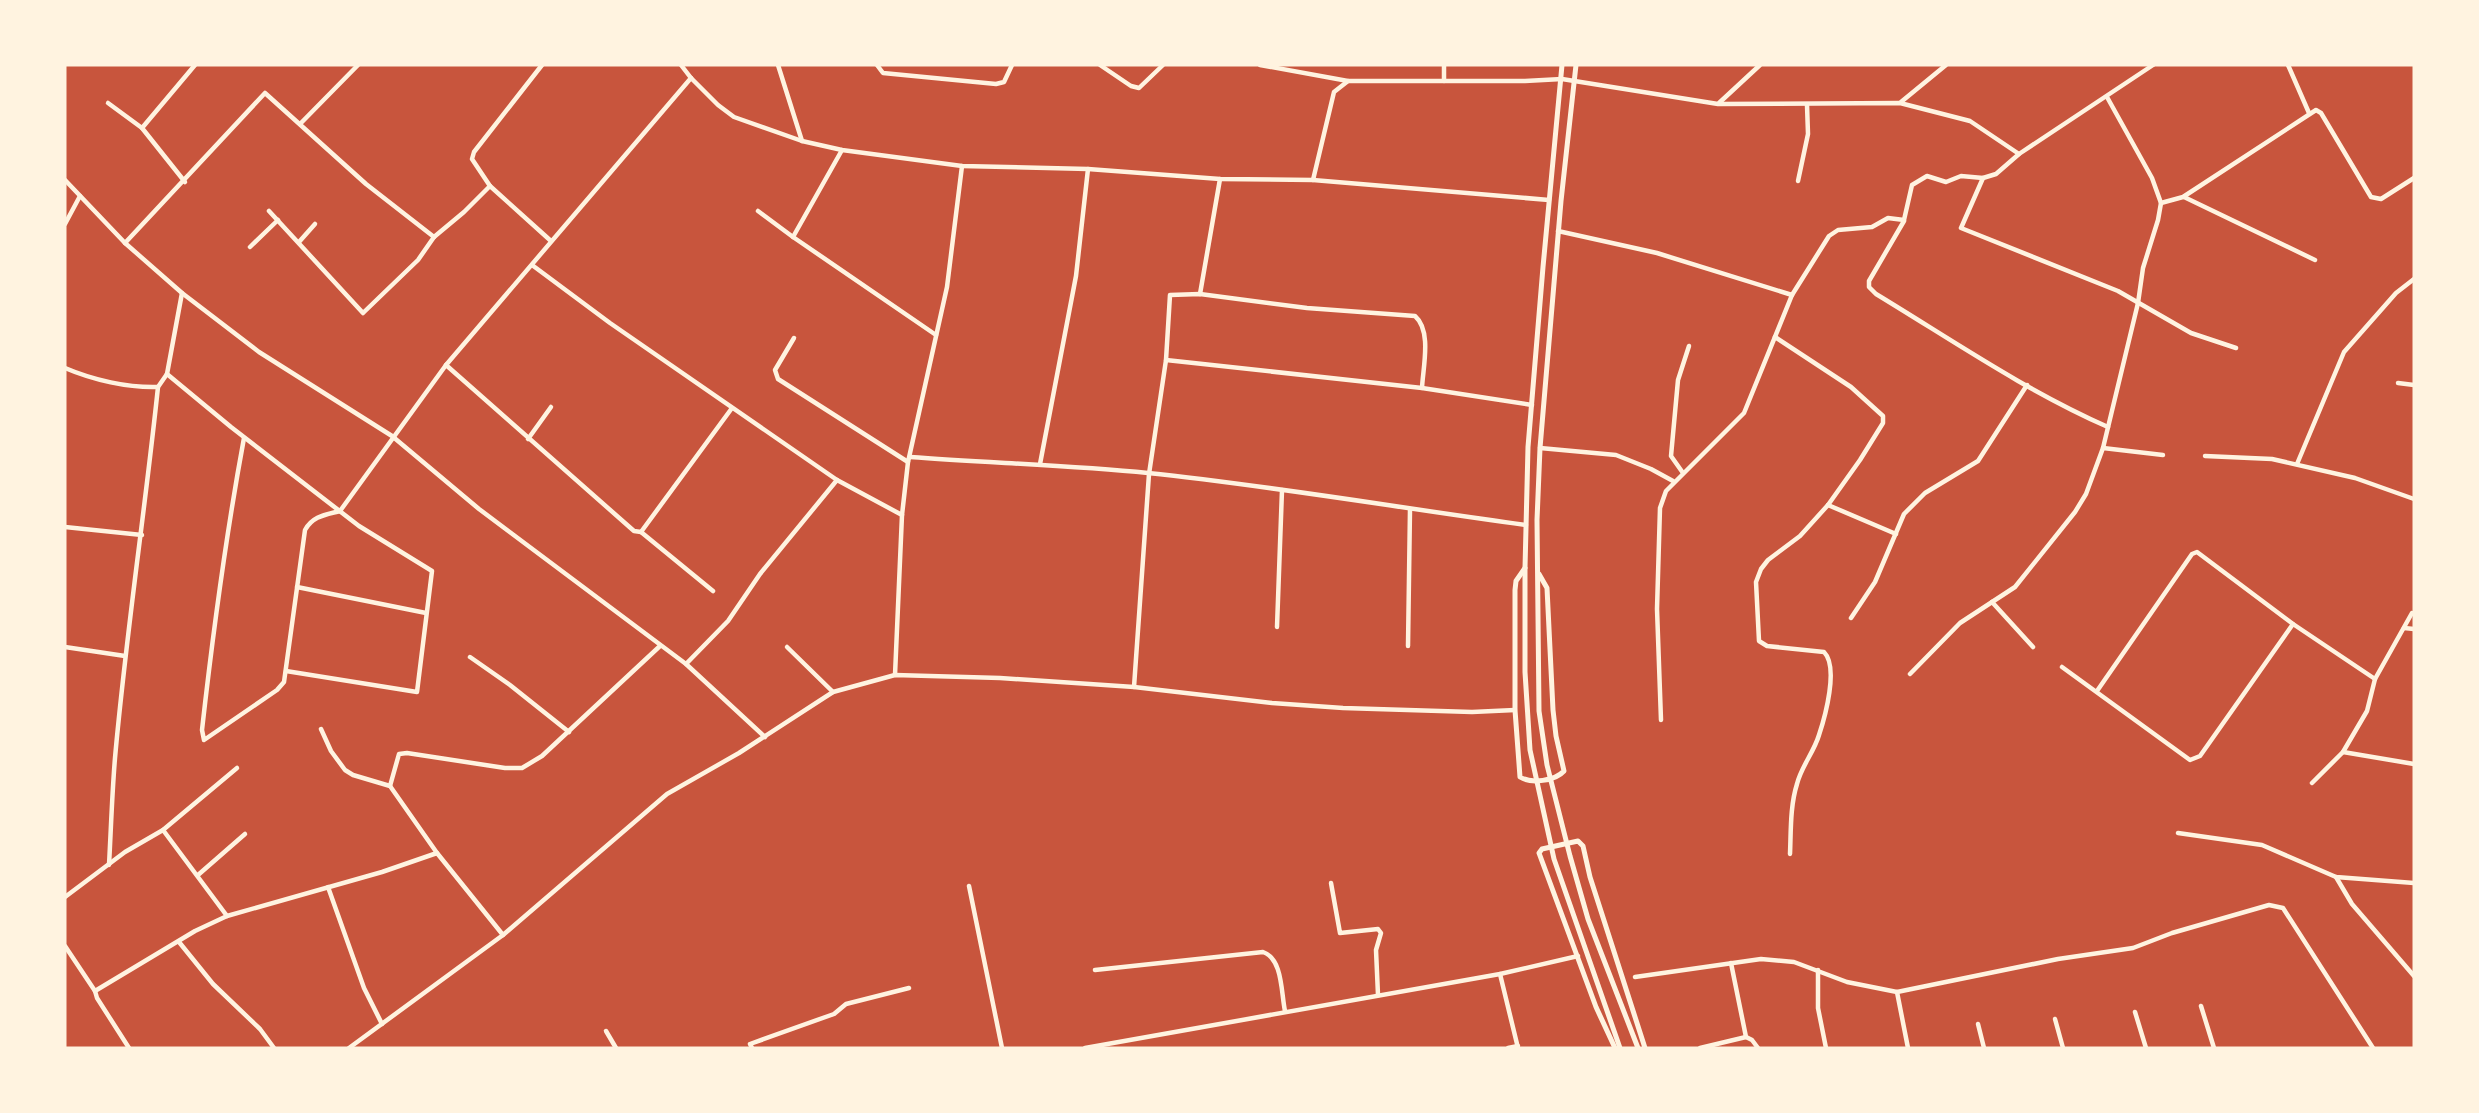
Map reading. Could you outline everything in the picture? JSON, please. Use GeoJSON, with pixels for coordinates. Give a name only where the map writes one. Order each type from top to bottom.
{"type":"FeatureCollection","features":[{"type":"Feature","properties":{"kind":"street"},"geometry":{"type":"LineString","coordinates":[[142,128],[192,67],[184,65]]}},
{"type":"Feature","properties":{"kind":"street"},"geometry":{"type":"LineString","coordinates":[[300,124],[358,65]]}},
{"type":"Feature","properties":{"kind":"street"},"geometry":{"type":"LineString","coordinates":[[542,65],[474,152],[472,159],[490,186],[551,241]]}},
{"type":"Feature","properties":{"kind":"street"},"geometry":{"type":"LineString","coordinates":[[681,65],[718,105],[734,117],[802,141],[842,150],[962,166],[1088,169],[1220,179],[1312,180],[1549,200]]}},
{"type":"Feature","properties":{"kind":"street"},"geometry":{"type":"LineString","coordinates":[[778,65],[802,141]]}},
{"type":"Feature","properties":{"kind":"street"},"geometry":{"type":"LineString","coordinates":[[877,65],[883,73],[996,83],[1004,82],[1012,65]]}},
{"type":"Feature","properties":{"kind":"street"},"geometry":{"type":"LineString","coordinates":[[1100,65],[1131,86],[1139,88],[1163,65]]}},
{"type":"Feature","properties":{"kind":"street"},"geometry":{"type":"LineString","coordinates":[[1259,65],[1348,81],[1575,80],[1718,104],[1900,103],[1970,121],[2019,154]]}},
{"type":"Feature","properties":{"kind":"street"},"geometry":{"type":"LineString","coordinates":[[1444,65],[1444,81]]}},
{"type":"Feature","properties":{"kind":"street"},"geometry":{"type":"LineString","coordinates":[[1562,65],[1528,447],[1525,672],[1533,766],[1554,859],[1617,1048]]}},
{"type":"Feature","properties":{"kind":"street"},"geometry":{"type":"LineString","coordinates":[[1576,65],[1558,231],[1540,448],[1537,520],[1538,697],[1547,765],[1570,856],[1588,919],[1638,1048]]}},
{"type":"Feature","properties":{"kind":"street"},"geometry":{"type":"LineString","coordinates":[[1718,104],[1759,65]]}},
{"type":"Feature","properties":{"kind":"street"},"geometry":{"type":"LineString","coordinates":[[1900,103],[1946,65]]}},
{"type":"Feature","properties":{"kind":"street"},"geometry":{"type":"LineString","coordinates":[[2108,427],[2068,409],[2026,385],[1876,294],[1869,287],[1869,281],[1904,220],[1912,185],[1916,181],[1927,176],[1946,181],[1961,176],[1983,178],[1996,174],[2019,154],[2153,65]]}},
{"type":"Feature","properties":{"kind":"street"},"geometry":{"type":"LineString","coordinates":[[2288,65],[2308,113]]}},
{"type":"Feature","properties":{"kind":"street"},"geometry":{"type":"LineString","coordinates":[[244,438],[218,592],[202,730],[204,740],[277,690],[284,682],[305,530],[317,517],[340,511],[446,365],[691,78]]}},
{"type":"Feature","properties":{"kind":"street"},"geometry":{"type":"LineString","coordinates":[[1312,180],[1334,92],[1348,81]]}},
{"type":"Feature","properties":{"kind":"street"},"geometry":{"type":"LineString","coordinates":[[125,243],[185,182],[265,93],[366,184],[434,237]]}},
{"type":"Feature","properties":{"kind":"street"},"geometry":{"type":"LineString","coordinates":[[1910,674],[1960,623],[2015,587],[2087,494],[2103,448],[2161,203],[2152,178],[2107,97]]}},
{"type":"Feature","properties":{"kind":"street"},"geometry":{"type":"LineString","coordinates":[[108,103],[142,128],[185,182]]}},
{"type":"Feature","properties":{"kind":"street"},"geometry":{"type":"LineString","coordinates":[[1798,181],[1808,134],[1807,105]]}},
{"type":"Feature","properties":{"kind":"street"},"geometry":{"type":"LineString","coordinates":[[2161,203],[2183,197],[2316,110],[2371,197],[2381,199],[2414,178]]}},
{"type":"Feature","properties":{"kind":"street"},"geometry":{"type":"LineString","coordinates":[[793,237],[842,150]]}},
{"type":"Feature","properties":{"kind":"street"},"geometry":{"type":"LineString","coordinates":[[895,675],[902,515],[909,460],[947,287],[962,166]]}},
{"type":"Feature","properties":{"kind":"street"},"geometry":{"type":"LineString","coordinates":[[1040,464],[1076,276],[1088,169]]}},
{"type":"Feature","properties":{"kind":"street"},"geometry":{"type":"LineString","coordinates":[[1983,178],[1961,228],[2118,291],[2191,333],[2236,348]]}},
{"type":"Feature","properties":{"kind":"street"},"geometry":{"type":"LineString","coordinates":[[1200,294],[1220,179]]}},
{"type":"Feature","properties":{"kind":"street"},"geometry":{"type":"LineString","coordinates":[[65,180],[125,243],[182,293],[259,352],[392,436],[479,509],[686,664],[765,737]]}},
{"type":"Feature","properties":{"kind":"street"},"geometry":{"type":"LineString","coordinates":[[269,211],[363,313],[418,260],[434,237],[490,186]]}},
{"type":"Feature","properties":{"kind":"street"},"geometry":{"type":"LineString","coordinates":[[65,224],[80,196]]}},
{"type":"Feature","properties":{"kind":"street"},"geometry":{"type":"LineString","coordinates":[[2183,197],[2315,260]]}},
{"type":"Feature","properties":{"kind":"street"},"geometry":{"type":"LineString","coordinates":[[758,212],[936,335]]}},
{"type":"Feature","properties":{"kind":"street"},"geometry":{"type":"LineString","coordinates":[[1661,720],[1657,609],[1660,508],[1666,491],[1744,413],[1792,295],[1829,236],[1838,230],[1872,227],[1888,218],[1904,220]]}},
{"type":"Feature","properties":{"kind":"street"},"geometry":{"type":"LineString","coordinates":[[250,247],[278,220]]}},
{"type":"Feature","properties":{"kind":"street"},"geometry":{"type":"LineString","coordinates":[[299,242],[315,224]]}},
{"type":"Feature","properties":{"kind":"street"},"geometry":{"type":"LineString","coordinates":[[1558,231],[1657,253],[1792,295]]}},
{"type":"Feature","properties":{"kind":"street"},"geometry":{"type":"LineString","coordinates":[[532,265],[610,323],[837,480],[902,515]]}},
{"type":"Feature","properties":{"kind":"street"},"geometry":{"type":"LineString","coordinates":[[2297,464],[2344,352],[2396,293],[2414,279]]}},
{"type":"Feature","properties":{"kind":"street"},"geometry":{"type":"LineString","coordinates":[[109,865],[125,656],[159,387],[167,373],[182,293]]}},
{"type":"Feature","properties":{"kind":"street"},"geometry":{"type":"LineString","coordinates":[[1134,687],[1149,474],[1166,360],[1170,295],[1200,294],[1415,316],[1421,321],[1424,332],[1422,388]]}},
{"type":"Feature","properties":{"kind":"street"},"geometry":{"type":"LineString","coordinates":[[1775,337],[1852,387],[1883,416],[1883,423],[1828,505],[1800,536],[1768,560],[1756,582],[1759,641],[1767,646],[1824,652],[1828,656],[1831,681],[1819,737],[1797,783],[1791,817],[1790,854]]}},
{"type":"Feature","properties":{"kind":"street"},"geometry":{"type":"LineString","coordinates":[[794,338],[775,370],[778,379],[909,460],[1040,464],[1149,474],[1526,524]]}},
{"type":"Feature","properties":{"kind":"street"},"geometry":{"type":"LineString","coordinates":[[1683,472],[1671,456],[1678,380],[1689,346]]}},
{"type":"Feature","properties":{"kind":"street"},"geometry":{"type":"LineString","coordinates":[[1166,360],[1422,388],[1532,405]]}},
{"type":"Feature","properties":{"kind":"street"},"geometry":{"type":"LineString","coordinates":[[446,365],[634,531],[641,532],[713,591]]}},
{"type":"Feature","properties":{"kind":"street"},"geometry":{"type":"LineString","coordinates":[[65,368],[79,374],[141,388],[159,387]]}},
{"type":"Feature","properties":{"kind":"street"},"geometry":{"type":"LineString","coordinates":[[167,373],[244,438],[359,526],[432,571],[417,692],[286,671]]}},
{"type":"Feature","properties":{"kind":"street"},"geometry":{"type":"LineString","coordinates":[[2398,383],[2414,385]]}},
{"type":"Feature","properties":{"kind":"street"},"geometry":{"type":"LineString","coordinates":[[1851,618],[1875,582],[1904,514],[1924,493],[1978,461],[2026,385]]}},
{"type":"Feature","properties":{"kind":"street"},"geometry":{"type":"LineString","coordinates":[[528,439],[551,407]]}},
{"type":"Feature","properties":{"kind":"street"},"geometry":{"type":"LineString","coordinates":[[641,532],[733,408]]}},
{"type":"Feature","properties":{"kind":"street"},"geometry":{"type":"LineString","coordinates":[[1540,448],[1616,455],[1651,469],[1673,482]]}},
{"type":"Feature","properties":{"kind":"street"},"geometry":{"type":"LineString","coordinates":[[2103,448],[2163,455]]}},
{"type":"Feature","properties":{"kind":"street"},"geometry":{"type":"LineString","coordinates":[[2205,456],[2272,459],[2297,464],[2355,478],[2414,499]]}},
{"type":"Feature","properties":{"kind":"street"},"geometry":{"type":"LineString","coordinates":[[686,664],[728,621],[760,574],[837,480]]}},
{"type":"Feature","properties":{"kind":"street"},"geometry":{"type":"LineString","coordinates":[[1277,627],[1282,490]]}},
{"type":"Feature","properties":{"kind":"street"},"geometry":{"type":"LineString","coordinates":[[1828,505],[1896,534]]}},
{"type":"Feature","properties":{"kind":"street"},"geometry":{"type":"LineString","coordinates":[[1408,646],[1410,509]]}},
{"type":"Feature","properties":{"kind":"street"},"geometry":{"type":"LineString","coordinates":[[65,527],[142,535]]}},
{"type":"Feature","properties":{"kind":"street"},"geometry":{"type":"LineString","coordinates":[[2097,691],[2192,554],[2197,551],[2293,624],[2375,679]]}},
{"type":"Feature","properties":{"kind":"street"},"geometry":{"type":"LineString","coordinates":[[1525,568],[1516,581],[1515,590],[1515,710],[1520,777],[1531,781],[1562,775],[1564,771],[1553,710],[1547,589],[1539,573]]}},
{"type":"Feature","properties":{"kind":"street"},"geometry":{"type":"LineString","coordinates":[[297,587],[425,613]]}},
{"type":"Feature","properties":{"kind":"street"},"geometry":{"type":"LineString","coordinates":[[1992,602],[2033,648]]}},
{"type":"Feature","properties":{"kind":"street"},"geometry":{"type":"LineString","coordinates":[[2312,783],[2343,752],[2367,711],[2375,679],[2412,613]]}},
{"type":"Feature","properties":{"kind":"street"},"geometry":{"type":"LineString","coordinates":[[2062,667],[2190,760],[2195,760],[2200,757],[2293,624]]}},
{"type":"Feature","properties":{"kind":"street"},"geometry":{"type":"LineString","coordinates":[[2404,628],[2414,629]]}},
{"type":"Feature","properties":{"kind":"street"},"geometry":{"type":"LineString","coordinates":[[390,786],[399,754],[407,752],[480,765],[522,768],[542,756],[660,646]]}},
{"type":"Feature","properties":{"kind":"street"},"geometry":{"type":"LineString","coordinates":[[65,647],[125,656]]}},
{"type":"Feature","properties":{"kind":"street"},"geometry":{"type":"LineString","coordinates":[[787,647],[833,692]]}},
{"type":"Feature","properties":{"kind":"street"},"geometry":{"type":"LineString","coordinates":[[470,657],[569,732]]}},
{"type":"Feature","properties":{"kind":"street"},"geometry":{"type":"LineString","coordinates":[[349,1048],[503,935],[667,794],[765,737],[833,692],[895,675],[1000,678],[1134,687],[1272,703],[1343,708],[1472,712],[1515,710]]}},
{"type":"Feature","properties":{"kind":"street"},"geometry":{"type":"LineString","coordinates":[[321,729],[337,761],[345,770],[390,786],[437,853],[503,935]]}},
{"type":"Feature","properties":{"kind":"street"},"geometry":{"type":"LineString","coordinates":[[2343,752],[2414,764]]}},
{"type":"Feature","properties":{"kind":"street"},"geometry":{"type":"LineString","coordinates":[[65,897],[125,852],[163,830],[237,768]]}},
{"type":"Feature","properties":{"kind":"street"},"geometry":{"type":"LineString","coordinates":[[163,830],[227,916]]}},
{"type":"Feature","properties":{"kind":"street"},"geometry":{"type":"LineString","coordinates":[[2178,833],[2262,845],[2336,877],[2414,883]]}},
{"type":"Feature","properties":{"kind":"street"},"geometry":{"type":"LineString","coordinates":[[198,875],[245,834]]}},
{"type":"Feature","properties":{"kind":"street"},"geometry":{"type":"LineString","coordinates":[[1617,1048],[1596,1007],[1539,853],[1542,849],[1578,841],[1583,846],[1590,877],[1645,1048]]}},
{"type":"Feature","properties":{"kind":"street"},"geometry":{"type":"LineString","coordinates":[[95,991],[195,931],[227,916],[382,873],[437,853]]}},
{"type":"Feature","properties":{"kind":"street"},"geometry":{"type":"LineString","coordinates":[[2336,877],[2352,904],[2414,976]]}},
{"type":"Feature","properties":{"kind":"street"},"geometry":{"type":"LineString","coordinates":[[1331,883],[1340,933],[1378,929],[1381,933],[1376,950],[1378,995]]}},
{"type":"Feature","properties":{"kind":"street"},"geometry":{"type":"LineString","coordinates":[[969,886],[1002,1048]]}},
{"type":"Feature","properties":{"kind":"street"},"geometry":{"type":"LineString","coordinates":[[328,887],[364,988],[382,1024]]}},
{"type":"Feature","properties":{"kind":"street"},"geometry":{"type":"LineString","coordinates":[[1635,976],[1761,959],[1794,962],[1857,985],[1897,992],[2058,959],[2133,948],[2172,933],[2269,905],[2283,908],[2373,1048]]}},
{"type":"Feature","properties":{"kind":"street"},"geometry":{"type":"LineString","coordinates":[[179,942],[213,984],[260,1029],[274,1048]]}},
{"type":"Feature","properties":{"kind":"street"},"geometry":{"type":"LineString","coordinates":[[65,946],[129,1048]]}},
{"type":"Feature","properties":{"kind":"street"},"geometry":{"type":"LineString","coordinates":[[1095,970],[1263,952],[1276,962],[1285,1012]]}},
{"type":"Feature","properties":{"kind":"street"},"geometry":{"type":"LineString","coordinates":[[1085,1048],[1500,974],[1577,956]]}},
{"type":"Feature","properties":{"kind":"street"},"geometry":{"type":"LineString","coordinates":[[1731,964],[1746,1037]]}},
{"type":"Feature","properties":{"kind":"street"},"geometry":{"type":"LineString","coordinates":[[1818,970],[1818,1008],[1826,1048]]}},
{"type":"Feature","properties":{"kind":"street"},"geometry":{"type":"LineString","coordinates":[[1500,974],[1518,1047],[1508,1048]]}},
{"type":"Feature","properties":{"kind":"street"},"geometry":{"type":"LineString","coordinates":[[752,1048],[750,1044],[834,1014],[846,1004],[909,988]]}},
{"type":"Feature","properties":{"kind":"street"},"geometry":{"type":"LineString","coordinates":[[1897,992],[1909,1048]]}},
{"type":"Feature","properties":{"kind":"street"},"geometry":{"type":"LineString","coordinates":[[2201,1006],[2214,1048]]}},
{"type":"Feature","properties":{"kind":"street"},"geometry":{"type":"LineString","coordinates":[[2135,1012],[2146,1048]]}},
{"type":"Feature","properties":{"kind":"street"},"geometry":{"type":"LineString","coordinates":[[2055,1019],[2063,1048]]}},
{"type":"Feature","properties":{"kind":"street"},"geometry":{"type":"LineString","coordinates":[[1978,1024],[1984,1048]]}},
{"type":"Feature","properties":{"kind":"street"},"geometry":{"type":"LineString","coordinates":[[606,1031],[616,1048]]}},
{"type":"Feature","properties":{"kind":"street"},"geometry":{"type":"LineString","coordinates":[[1699,1048],[1746,1037],[1758,1048]]}}]}
